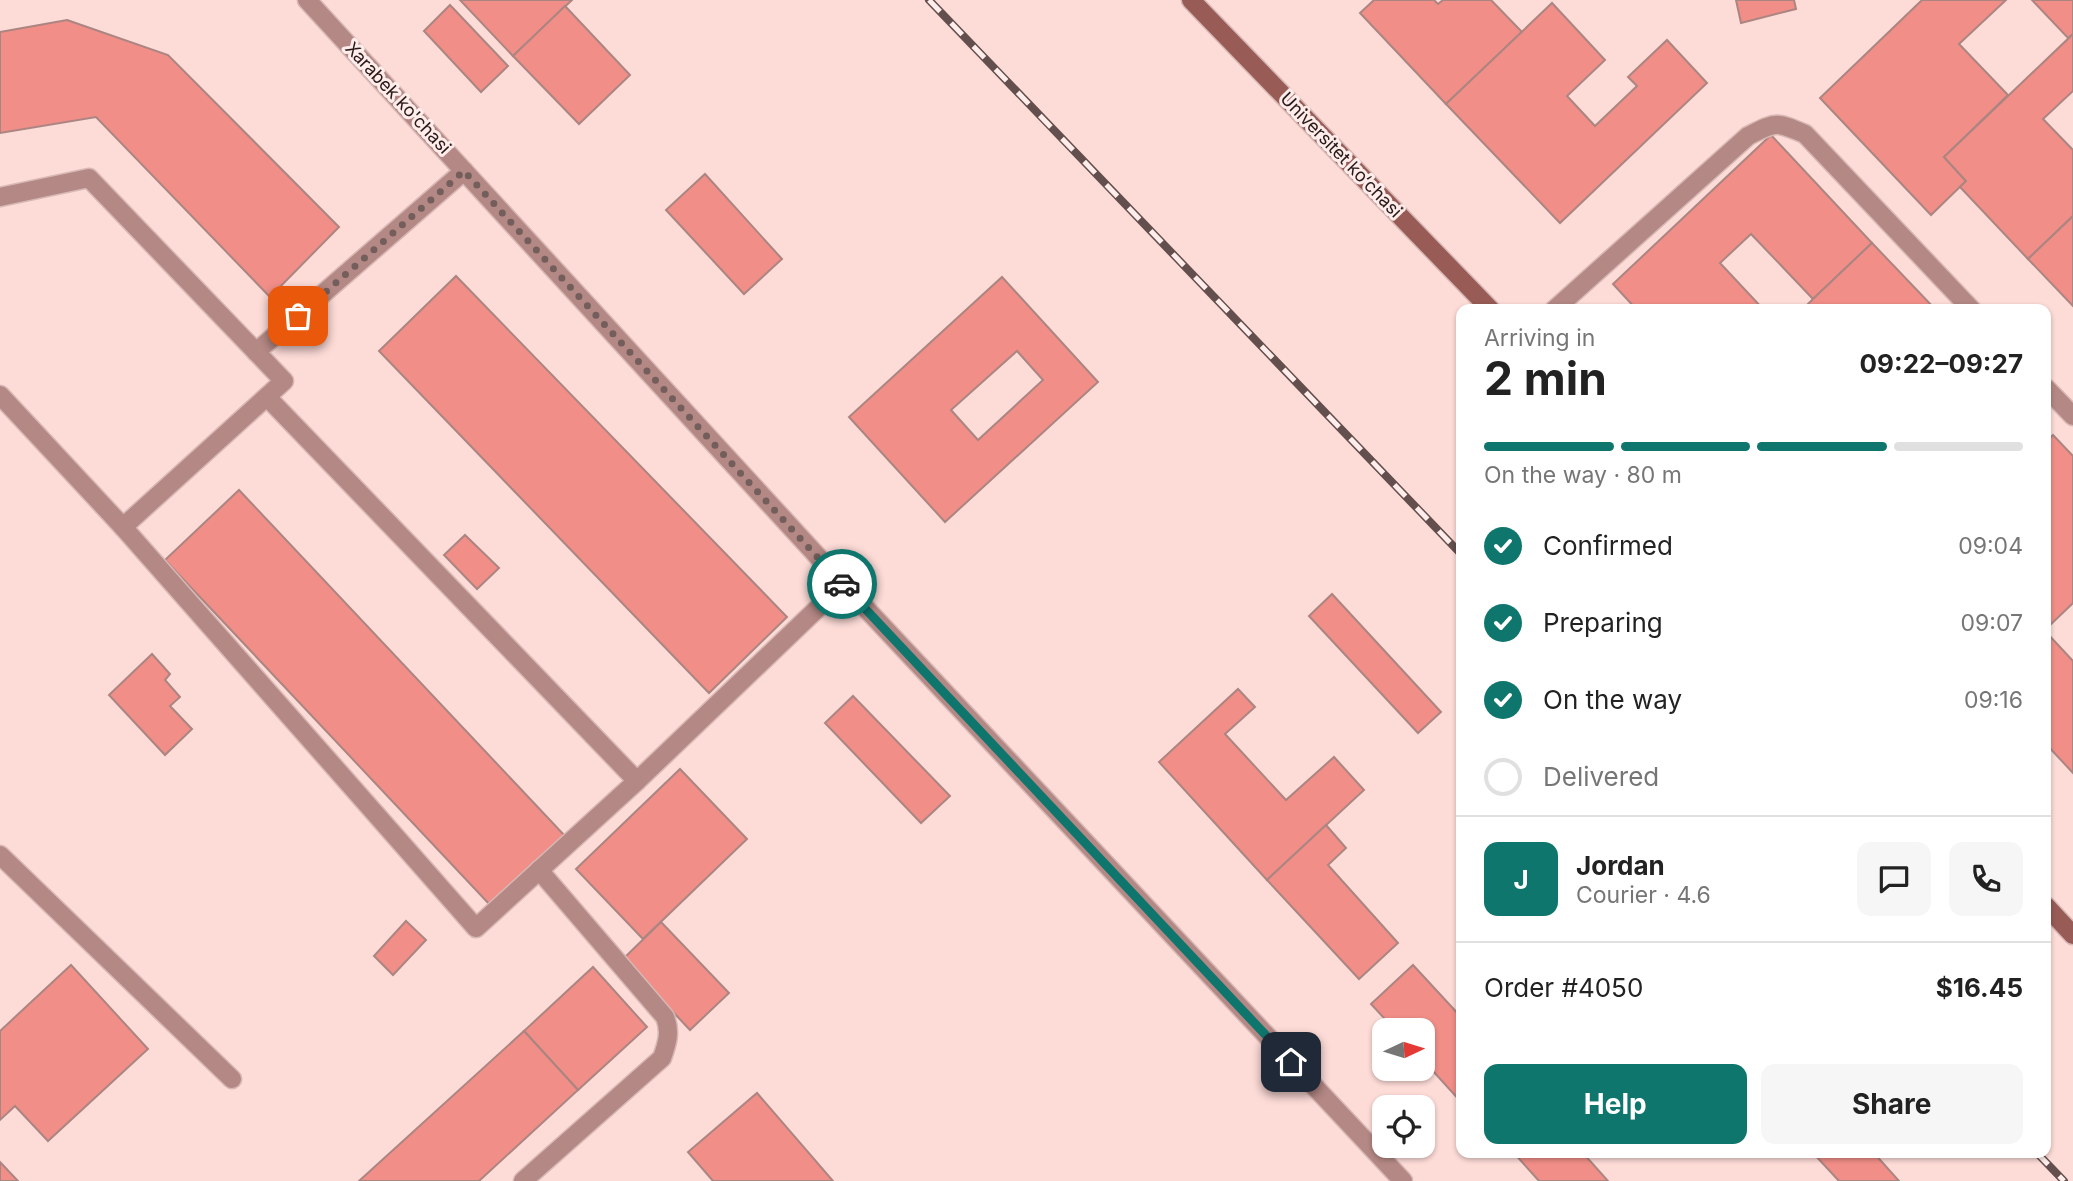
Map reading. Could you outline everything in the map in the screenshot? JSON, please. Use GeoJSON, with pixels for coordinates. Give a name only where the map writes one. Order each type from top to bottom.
{"type":"FeatureCollection","features":[{"type":"Feature","properties":{"kind":"main road","name":"Universitet kо‘chasi"},"geometry":{"type":"LineString","coordinates":[[1191,0],[1484,304]]}},
{"type":"Feature","properties":{"kind":"main road"},"geometry":{"type":"LineString","coordinates":[[2051,911],[2073,935]]}},
{"type":"Feature","properties":{"kind":"street","name":"Xarabek ko'chasi"},"geometry":{"type":"LineString","coordinates":[[307,0],[843,584],[1403,1181]]}},
{"type":"Feature","properties":{"kind":"street"},"geometry":{"type":"LineString","coordinates":[[1561,304],[1748,136],[1781,123],[1805,134],[1966,304]]}},
{"type":"Feature","properties":{"kind":"street"},"geometry":{"type":"LineString","coordinates":[[256,352],[464,171]]}},
{"type":"Feature","properties":{"kind":"street"},"geometry":{"type":"LineString","coordinates":[[0,197],[89,178],[284,381],[123,527]]}},
{"type":"Feature","properties":{"kind":"street"},"geometry":{"type":"LineString","coordinates":[[2051,393],[2073,416]]}},
{"type":"Feature","properties":{"kind":"street"},"geometry":{"type":"LineString","coordinates":[[0,396],[123,527],[477,928],[637,781],[843,584]]}},
{"type":"Feature","properties":{"kind":"street"},"geometry":{"type":"LineString","coordinates":[[267,397],[637,781]]}},
{"type":"Feature","properties":{"kind":"street"},"geometry":{"type":"LineString","coordinates":[[0,855],[232,1079]]}},
{"type":"Feature","properties":{"kind":"street"},"geometry":{"type":"LineString","coordinates":[[523,1181],[662,1058],[669,1026],[665,1017],[539,870]]}},
{"type":"Feature","properties":{"kind":"building"},"geometry":{"type":"Polygon","coordinates":[[[460,0],[572,0],[513,56],[460,0]]]}},
{"type":"Feature","properties":{"kind":"building"},"geometry":{"type":"Polygon","coordinates":[[[1374,0],[1434,0],[1438,4],[1443,0],[1491,0],[1522,32],[1446,104],[1360,13],[1374,0]]]}},
{"type":"Feature","properties":{"kind":"building"},"geometry":{"type":"Polygon","coordinates":[[[1736,0],[1794,0],[1796,9],[1741,23],[1736,0]]]}},
{"type":"Feature","properties":{"kind":"building"},"geometry":{"type":"Polygon","coordinates":[[[1922,0],[2006,0],[1959,44],[2008,95],[1944,157],[1966,181],[1931,215],[1820,98],[1922,0]]]}},
{"type":"Feature","properties":{"kind":"building"},"geometry":{"type":"Polygon","coordinates":[[[2032,0],[2073,0],[2073,34],[2068,38],[2032,0]]]}},
{"type":"Feature","properties":{"kind":"building"},"geometry":{"type":"Polygon","coordinates":[[[1552,3],[1605,60],[1567,96],[1595,126],[1637,86],[1628,77],[1667,40],[1707,83],[1560,223],[1446,104],[1552,3]]]}},
{"type":"Feature","properties":{"kind":"building"},"geometry":{"type":"Polygon","coordinates":[[[450,5],[508,66],[481,92],[424,31],[450,5]]]}},
{"type":"Feature","properties":{"kind":"building"},"geometry":{"type":"Polygon","coordinates":[[[565,6],[630,75],[579,124],[513,56],[565,6]]]}},
{"type":"Feature","properties":{"kind":"building"},"geometry":{"type":"Polygon","coordinates":[[[67,20],[168,55],[339,227],[270,297],[96,117],[0,133],[0,32],[67,20]]]}},
{"type":"Feature","properties":{"kind":"building"},"geometry":{"type":"Polygon","coordinates":[[[2073,34],[2073,91],[2043,119],[2073,150],[2073,216],[2028,259],[1960,187],[1966,181],[1944,157],[2073,34]]]}},
{"type":"Feature","properties":{"kind":"building"},"geometry":{"type":"Polygon","coordinates":[[[1771,135],[1872,243],[1813,299],[1751,234],[1720,263],[1758,304],[1631,304],[1613,284],[1771,135]]]}},
{"type":"Feature","properties":{"kind":"building"},"geometry":{"type":"Polygon","coordinates":[[[705,174],[782,259],[744,294],[666,210],[705,174]]]}},
{"type":"Feature","properties":{"kind":"building"},"geometry":{"type":"Polygon","coordinates":[[[2073,216],[2073,306],[2028,259],[2073,216]]]}},
{"type":"Feature","properties":{"kind":"building"},"geometry":{"type":"Polygon","coordinates":[[[1872,243],[1930,304],[1808,304],[1872,243]]]}},
{"type":"Feature","properties":{"kind":"building"},"geometry":{"type":"Polygon","coordinates":[[[456,276],[787,617],[709,693],[379,351],[456,276]]]}},
{"type":"Feature","properties":{"kind":"building"},"geometry":{"type":"Polygon","coordinates":[[[1002,277],[1098,382],[945,522],[849,417],[1002,277]],[[1017,351],[951,410],[978,440],[1043,380],[1017,351]]]}},
{"type":"Feature","properties":{"kind":"building"},"geometry":{"type":"Polygon","coordinates":[[[2053,435],[2073,456],[2073,603],[2051,624],[2053,435]]]}},
{"type":"Feature","properties":{"kind":"building"},"geometry":{"type":"Polygon","coordinates":[[[239,490],[565,836],[491,906],[165,560],[239,490]]]}},
{"type":"Feature","properties":{"kind":"building"},"geometry":{"type":"Polygon","coordinates":[[[465,535],[499,568],[477,589],[444,555],[465,535]]]}},
{"type":"Feature","properties":{"kind":"building"},"geometry":{"type":"Polygon","coordinates":[[[1332,594],[1441,712],[1418,733],[1309,616],[1332,594]]]}},
{"type":"Feature","properties":{"kind":"building"},"geometry":{"type":"Polygon","coordinates":[[[2051,637],[2073,661],[2073,773],[2051,749],[2051,637]]]}},
{"type":"Feature","properties":{"kind":"building"},"geometry":{"type":"Polygon","coordinates":[[[152,654],[170,674],[165,680],[180,697],[170,706],[192,729],[165,755],[109,695],[152,654]]]}},
{"type":"Feature","properties":{"kind":"building"},"geometry":{"type":"Polygon","coordinates":[[[1238,689],[1255,707],[1225,734],[1286,800],[1334,757],[1364,790],[1267,880],[1159,762],[1238,689]]]}},
{"type":"Feature","properties":{"kind":"building"},"geometry":{"type":"Polygon","coordinates":[[[853,696],[950,796],[921,823],[825,723],[853,696]]]}},
{"type":"Feature","properties":{"kind":"building"},"geometry":{"type":"Polygon","coordinates":[[[680,769],[747,839],[643,939],[576,869],[680,769]]]}},
{"type":"Feature","properties":{"kind":"building"},"geometry":{"type":"Polygon","coordinates":[[[1326,825],[1346,848],[1328,865],[1398,943],[1359,979],[1267,880],[1326,825]]]}},
{"type":"Feature","properties":{"kind":"building"},"geometry":{"type":"Polygon","coordinates":[[[406,921],[426,940],[393,975],[374,956],[406,921]]]}},
{"type":"Feature","properties":{"kind":"building"},"geometry":{"type":"Polygon","coordinates":[[[661,922],[729,993],[690,1030],[623,959],[661,922]]]}},
{"type":"Feature","properties":{"kind":"building"},"geometry":{"type":"Polygon","coordinates":[[[71,965],[148,1049],[48,1141],[15,1106],[0,1120],[0,1031],[71,965]]]}},
{"type":"Feature","properties":{"kind":"building"},"geometry":{"type":"Polygon","coordinates":[[[1413,965],[1456,1012],[1456,1096],[1435,1073],[1435,1018],[1384,1018],[1371,1004],[1413,965]]]}},
{"type":"Feature","properties":{"kind":"building"},"geometry":{"type":"Polygon","coordinates":[[[593,967],[647,1027],[578,1090],[524,1031],[593,967]]]}},
{"type":"Feature","properties":{"kind":"building"},"geometry":{"type":"Polygon","coordinates":[[[524,1031],[578,1090],[479,1181],[359,1181],[524,1031]]]}},
{"type":"Feature","properties":{"kind":"building"},"geometry":{"type":"Polygon","coordinates":[[[757,1093],[833,1181],[713,1181],[688,1152],[757,1093]]]}},
{"type":"Feature","properties":{"kind":"building"},"geometry":{"type":"Polygon","coordinates":[[[1518,1158],[1587,1158],[1608,1181],[1539,1181],[1518,1158]]]}},
{"type":"Feature","properties":{"kind":"building"},"geometry":{"type":"Polygon","coordinates":[[[1818,1158],[1878,1158],[1899,1181],[1839,1181],[1818,1158]]]}},
{"type":"Feature","properties":{"kind":"building"},"geometry":{"type":"Polygon","coordinates":[[[0,1162],[18,1181],[0,1181],[0,1162]]]}},
{"type":"Feature","properties":{"kind":"railway"},"geometry":{"type":"LineString","coordinates":[[929,0],[1456,549]]}},
{"type":"Feature","properties":{"kind":"railway"},"geometry":{"type":"LineString","coordinates":[[2042,1158],[2064,1181]]}},
{"type":"Feature","properties":{"kind":"way so far"},"geometry":{"type":"LineString","coordinates":[[298,316],[464,171],[842,584]]}},
{"type":"Feature","properties":{"kind":"route"},"geometry":{"type":"LineString","coordinates":[[842,584],[1291,1062]]}}]}
